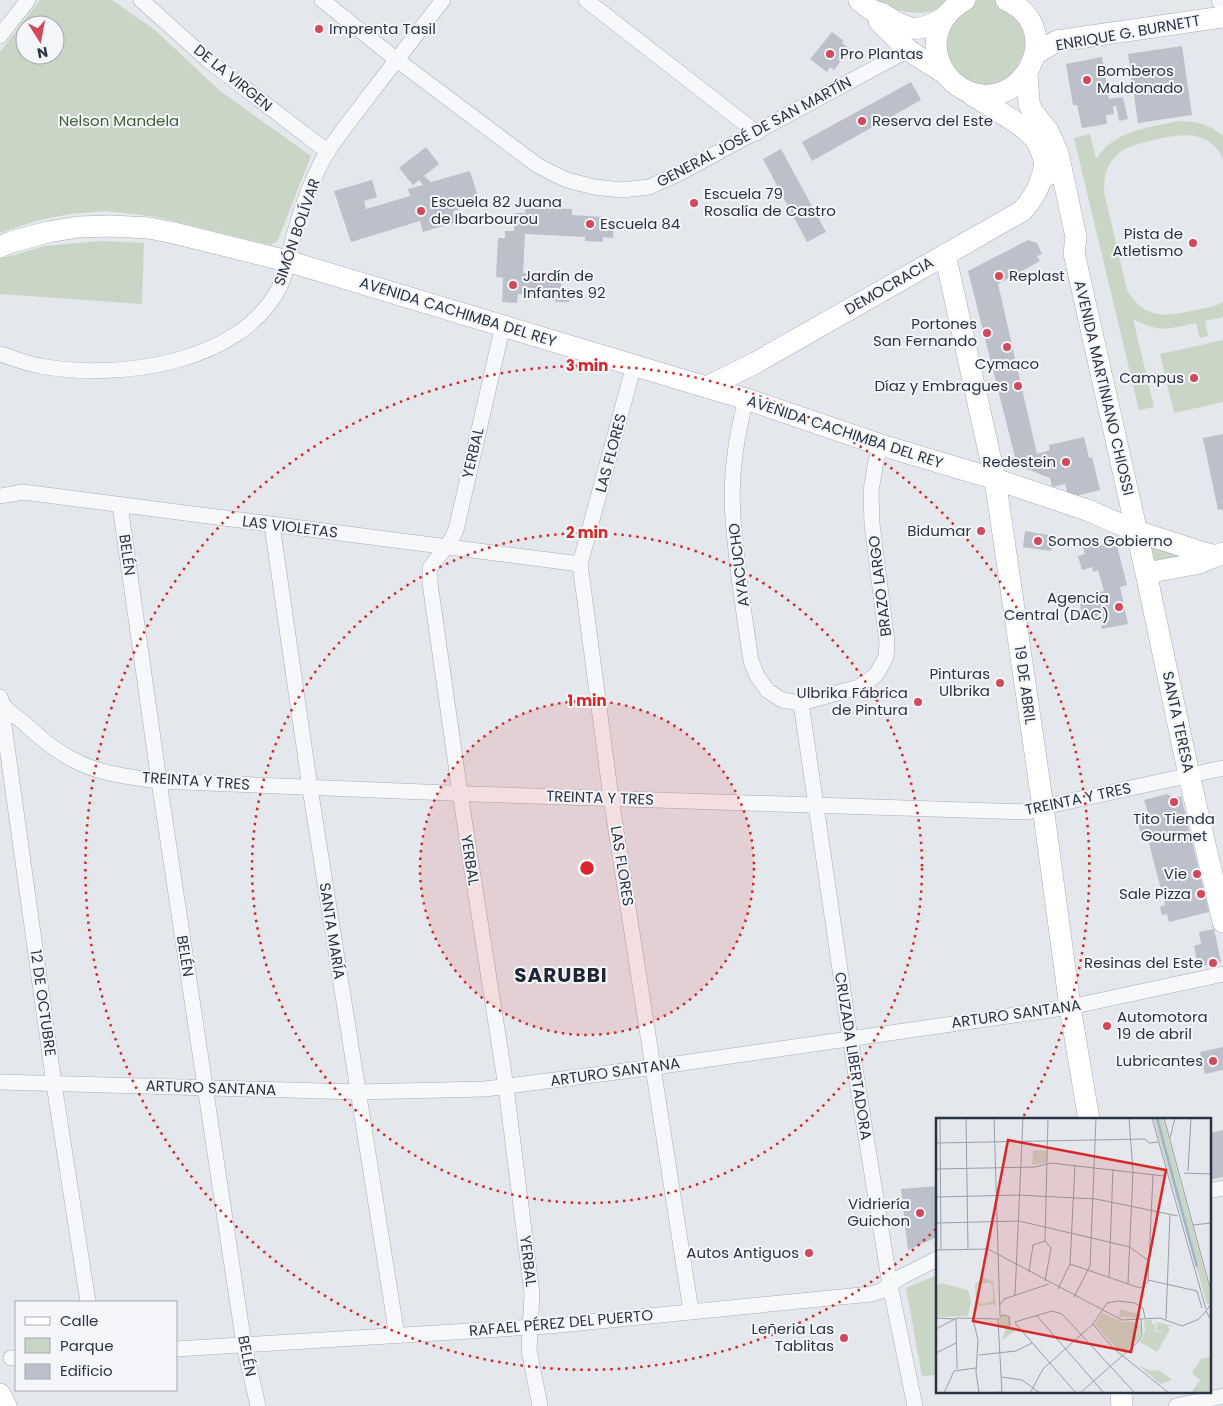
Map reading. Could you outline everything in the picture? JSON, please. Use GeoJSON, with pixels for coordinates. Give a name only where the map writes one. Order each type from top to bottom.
{"type":"FeatureCollection","features":[{"type":"Feature","properties":{"kind":"street"},"geometry":{"type":"LineString","coordinates":[[0,36],[28,0]]}},
{"type":"Feature","properties":{"kind":"street","name":"DE LA VIRGEN"},"geometry":{"type":"LineString","coordinates":[[141,0],[210,61],[328,152]]}},
{"type":"Feature","properties":{"kind":"street","name":"GENERAL JOSÉ DE SAN MARTÍN"},"geometry":{"type":"LineString","coordinates":[[322,0],[397,60],[537,165],[567,180],[594,187],[622,190],[649,187],[676,176],[908,50]]}},
{"type":"Feature","properties":{"kind":"street","name":"SIMÓN BOLÍVAR"},"geometry":{"type":"LineString","coordinates":[[0,354],[40,366],[94,370],[127,368],[171,362],[201,353],[230,339],[250,325],[267,308],[281,285],[296,226],[310,189],[328,152],[443,0]]}},
{"type":"Feature","properties":{"kind":"street"},"geometry":{"type":"LineString","coordinates":[[586,0],[757,133]]}},
{"type":"Feature","properties":{"kind":"street"},"geometry":{"type":"LineString","coordinates":[[965,0],[951,9],[945,17],[937,35],[936,45],[940,64],[952,80],[976,94],[995,94],[1013,87],[1027,74],[1036,54],[1034,29],[1024,13],[1010,1]]}},
{"type":"Feature","properties":{"kind":"street"},"geometry":{"type":"LineString","coordinates":[[1219,0],[1223,6]]}},
{"type":"Feature","properties":{"kind":"street"},"geometry":{"type":"LineString","coordinates":[[866,5],[902,26],[914,29],[928,26],[945,17]]}},
{"type":"Feature","properties":{"kind":"street","name":"AVENIDA MARTINIANO CHIOSSI"},"geometry":{"type":"LineString","coordinates":[[866,5],[908,50],[1029,132],[1036,141],[1045,162],[1065,240],[1074,253]]}},
{"type":"Feature","properties":{"kind":"street","name":"ENRIQUE G. BURNETT"},"geometry":{"type":"LineString","coordinates":[[1034,29],[1058,32],[1223,6]]}},
{"type":"Feature","properties":{"kind":"street","name":"ENRIQUE G. BURNETT"},"geometry":{"type":"LineString","coordinates":[[1036,54],[1057,41],[1223,17]]}},
{"type":"Feature","properties":{"kind":"street","name":"AVENIDA MARTINIANO CHIOSSI"},"geometry":{"type":"LineString","coordinates":[[1027,74],[1029,103],[1032,110],[1048,130],[1058,153],[1076,236],[1074,253],[1135,527]]}},
{"type":"Feature","properties":{"kind":"street","name":"DEMOCRACIA"},"geometry":{"type":"LineString","coordinates":[[707,387],[757,362],[1022,211],[1034,198],[1041,183],[1045,162]]}},
{"type":"Feature","properties":{"kind":"street","name":"AVENIDA CACHIMBA DEL REY"},"geometry":{"type":"LineString","coordinates":[[0,247],[48,232],[78,227],[111,226],[149,228],[287,261],[752,401],[881,445],[995,479],[1135,527],[1221,553]]}},
{"type":"Feature","properties":{"kind":"street","name":"19 DE ABRIL"},"geometry":{"type":"LineString","coordinates":[[945,254],[995,479],[1070,1007],[1088,1118]]}},
{"type":"Feature","properties":{"kind":"street","name":"YERBAL"},"geometry":{"type":"LineString","coordinates":[[502,325],[456,530],[430,568],[430,583],[460,793],[506,1087],[532,1294],[529,1350],[540,1406]]}},
{"type":"Feature","properties":{"kind":"street"},"geometry":{"type":"LineString","coordinates":[[752,401],[755,392],[754,378],[757,362]]}},
{"type":"Feature","properties":{"kind":"street","name":"LAS FLORES"},"geometry":{"type":"LineString","coordinates":[[634,365],[580,564],[611,798],[692,1311]]}},
{"type":"Feature","properties":{"kind":"street","name":"AYACUCHO"},"geometry":{"type":"LineString","coordinates":[[752,401],[741,419],[733,478],[733,515],[751,661],[757,676],[768,690],[782,700],[801,703]]}},
{"type":"Feature","properties":{"kind":"street","name":"BRAZO LARGO"},"geometry":{"type":"LineString","coordinates":[[801,703],[859,687],[876,674],[886,657],[887,642],[872,524],[871,492],[876,461],[881,445]]}},
{"type":"Feature","properties":{"kind":"street"},"geometry":{"type":"LineString","coordinates":[[1087,510],[1102,509],[1116,500],[1124,477]]}},
{"type":"Feature","properties":{"kind":"street","name":"LAS VIOLETAS"},"geometry":{"type":"LineString","coordinates":[[0,496],[23,492],[580,564]]}},
{"type":"Feature","properties":{"kind":"street","name":"BELÉN"},"geometry":{"type":"LineString","coordinates":[[120,505],[159,781],[244,1345],[258,1406]]}},
{"type":"Feature","properties":{"kind":"street","name":"SANTA MARÍA"},"geometry":{"type":"LineString","coordinates":[[272,525],[310,788],[397,1336]]}},
{"type":"Feature","properties":{"kind":"street","name":"SANTA TERESA"},"geometry":{"type":"LineString","coordinates":[[1135,527],[1223,922]]}},
{"type":"Feature","properties":{"kind":"street"},"geometry":{"type":"LineString","coordinates":[[1146,573],[1200,562],[1221,553]]}},
{"type":"Feature","properties":{"kind":"street","name":"TREINTA Y TRES"},"geometry":{"type":"LineString","coordinates":[[1,700],[29,728],[74,760],[92,768],[159,781],[310,788],[1028,812],[1043,807],[1223,768]]}},
{"type":"Feature","properties":{"kind":"street","name":"12 DE OCTUBRE"},"geometry":{"type":"LineString","coordinates":[[1,700],[54,1084],[88,1301]]}},
{"type":"Feature","properties":{"kind":"street","name":"CRUZADA LIBERTADORA"},"geometry":{"type":"LineString","coordinates":[[801,703],[850,1038],[890,1285],[915,1406]]}},
{"type":"Feature","properties":{"kind":"street","name":"ARTURO SANTANA"},"geometry":{"type":"LineString","coordinates":[[0,1082],[358,1092],[485,1089],[655,1068],[1070,1007],[1223,974]]}},
{"type":"Feature","properties":{"kind":"street"},"geometry":{"type":"LineString","coordinates":[[1210,1191],[1223,1188]]}},
{"type":"Feature","properties":{"kind":"street","name":"RAFAEL PÉREZ DEL PUERTO"},"geometry":{"type":"LineString","coordinates":[[178,1349],[531,1327],[871,1294],[936,1260]]}},
{"type":"Feature","properties":{"kind":"street"},"geometry":{"type":"LineString","coordinates":[[0,1394],[6,1406]]}},
{"type":"Feature","properties":{"kind":"street"},"geometry":{"type":"LineString","coordinates":[[1176,1406],[1223,1396]]}},
{"type":"Feature","properties":{"kind":"green space","name":"Nelson Mandela"},"geometry":{"type":"Polygon","coordinates":[[[40,0],[112,0],[155,30],[220,91],[311,156],[277,242],[270,245],[157,217],[106,211],[70,214],[39,220],[0,233],[0,52],[15,32],[15,65],[65,65],[65,15],[28,15],[40,0]]]}},
{"type":"Feature","properties":{"kind":"green space"},"geometry":{"type":"Polygon","coordinates":[[[878,0],[955,0],[936,10],[916,13],[896,10],[875,3],[878,0]]]}},
{"type":"Feature","properties":{"kind":"green space"},"geometry":{"type":"Polygon","coordinates":[[[965,0],[1006,0],[1018,7],[1032,64],[976,94],[937,54],[965,0]]]}},
{"type":"Feature","properties":{"kind":"green space"},"geometry":{"type":"Polygon","coordinates":[[[1178,121],[1202,124],[1223,136],[1223,159],[1210,142],[1202,138],[1183,135],[1153,140],[1132,146],[1119,153],[1109,165],[1104,182],[1104,192],[1127,290],[1134,300],[1141,307],[1149,311],[1166,315],[1206,308],[1223,302],[1223,317],[1205,321],[1208,336],[1200,338],[1196,323],[1178,327],[1157,328],[1133,319],[1154,407],[1139,410],[1074,138],[1090,134],[1096,159],[1104,149],[1122,136],[1178,121]]]}},
{"type":"Feature","properties":{"kind":"green space"},"geometry":{"type":"Polygon","coordinates":[[[101,241],[144,243],[142,304],[0,294],[0,259],[45,246],[101,241]]]}},
{"type":"Feature","properties":{"kind":"green space","name":"Campus"},"geometry":{"type":"Polygon","coordinates":[[[1223,340],[1223,402],[1174,413],[1160,354],[1223,340]]]}},
{"type":"Feature","properties":{"kind":"green space"},"geometry":{"type":"Polygon","coordinates":[[[1147,538],[1200,556],[1152,566],[1147,538]]]}},
{"type":"Feature","properties":{"kind":"green space"},"geometry":{"type":"Polygon","coordinates":[[[936,1275],[936,1375],[922,1376],[906,1288],[936,1275]]]}},
{"type":"Feature","properties":{"kind":"building","name":"Pro Plantas"},"geometry":{"type":"Polygon","coordinates":[[[832,32],[844,41],[842,43],[850,49],[834,70],[830,67],[827,72],[810,59],[832,32]]]}},
{"type":"Feature","properties":{"kind":"building"},"geometry":{"type":"Polygon","coordinates":[[[1182,46],[1192,115],[1138,123],[1128,54],[1182,46]]]}},
{"type":"Feature","properties":{"kind":"building","name":"Bomberos Maldonado"},"geometry":{"type":"Polygon","coordinates":[[[1102,57],[1109,99],[1123,97],[1128,119],[1119,121],[1116,106],[1113,106],[1114,114],[1106,115],[1107,124],[1082,128],[1077,105],[1073,105],[1066,64],[1102,57]]]}},
{"type":"Feature","properties":{"kind":"building","name":"Reserva del Este"},"geometry":{"type":"Polygon","coordinates":[[[911,82],[921,100],[812,161],[802,142],[911,82]]]}},
{"type":"Feature","properties":{"kind":"building"},"geometry":{"type":"Polygon","coordinates":[[[426,147],[439,164],[424,176],[431,182],[470,171],[480,203],[453,211],[456,222],[423,232],[420,221],[351,242],[334,191],[372,180],[377,197],[364,201],[366,209],[410,196],[408,189],[423,185],[419,180],[413,185],[399,168],[426,147]]]}},
{"type":"Feature","properties":{"kind":"building"},"geometry":{"type":"Polygon","coordinates":[[[781,149],[826,232],[807,242],[763,159],[781,149]]]}},
{"type":"Feature","properties":{"kind":"building"},"geometry":{"type":"Polygon","coordinates":[[[526,207],[572,209],[572,215],[604,217],[604,222],[614,223],[613,238],[603,237],[603,242],[585,241],[585,237],[525,234],[523,273],[561,275],[561,288],[570,288],[569,302],[555,302],[556,296],[518,294],[517,303],[502,302],[503,278],[496,277],[498,238],[505,238],[505,231],[514,231],[515,213],[525,213],[526,207]]]}},
{"type":"Feature","properties":{"kind":"building"},"geometry":{"type":"Polygon","coordinates":[[[1028,240],[1037,243],[1042,254],[1037,256],[1040,261],[998,284],[1037,454],[1050,450],[1049,445],[1084,437],[1089,458],[1092,457],[1100,490],[1069,498],[1065,484],[1052,487],[1050,478],[1017,465],[968,271],[1028,240]]]}},
{"type":"Feature","properties":{"kind":"building"},"geometry":{"type":"Polygon","coordinates":[[[1223,434],[1223,509],[1218,510],[1203,438],[1223,434]]]}},
{"type":"Feature","properties":{"kind":"building","name":"Somos Gobierno"},"geometry":{"type":"Polygon","coordinates":[[[1025,531],[1054,536],[1051,551],[1023,547],[1025,531]]]}},
{"type":"Feature","properties":{"kind":"building"},"geometry":{"type":"Polygon","coordinates":[[[1099,539],[1101,546],[1116,542],[1127,585],[1120,587],[1128,624],[1102,629],[1100,618],[1084,621],[1078,596],[1104,591],[1098,570],[1093,572],[1092,567],[1082,570],[1078,556],[1085,554],[1082,544],[1099,539]]]}},
{"type":"Feature","properties":{"kind":"building"},"geometry":{"type":"Polygon","coordinates":[[[1167,794],[1173,798],[1181,796],[1209,912],[1169,922],[1167,914],[1162,915],[1160,907],[1165,905],[1149,843],[1159,841],[1157,834],[1142,838],[1138,823],[1150,819],[1144,800],[1167,794]]]}},
{"type":"Feature","properties":{"kind":"building"},"geometry":{"type":"Polygon","coordinates":[[[1214,929],[1221,962],[1198,967],[1194,946],[1201,944],[1199,932],[1214,929]]]}},
{"type":"Feature","properties":{"kind":"building","name":"Lubricantes"},"geometry":{"type":"Polygon","coordinates":[[[1223,1047],[1223,1070],[1205,1074],[1200,1052],[1223,1047]]]}},
{"type":"Feature","properties":{"kind":"building"},"geometry":{"type":"Polygon","coordinates":[[[1223,1130],[1223,1177],[1210,1180],[1210,1133],[1223,1130]]]}},
{"type":"Feature","properties":{"kind":"building","name":"Vidriería Guichon"},"geometry":{"type":"Polygon","coordinates":[[[936,1186],[936,1237],[908,1250],[901,1189],[936,1186]]]}},
{"type":"Feature","properties":{"kind":"place","name":"Imprenta Tasil"},"geometry":{"type":"Point","coordinates":[319,29]}},
{"type":"Feature","properties":{"kind":"place","name":"Pro Plantas"},"geometry":{"type":"Point","coordinates":[830,54]}},
{"type":"Feature","properties":{"kind":"place","name":"Bomberos Maldonado"},"geometry":{"type":"Point","coordinates":[1087,80]}},
{"type":"Feature","properties":{"kind":"place","name":"Reserva del Este"},"geometry":{"type":"Point","coordinates":[862,121]}},
{"type":"Feature","properties":{"kind":"place","name":"Escuela 79 Rosalía de Castro"},"geometry":{"type":"Point","coordinates":[694,203]}},
{"type":"Feature","properties":{"kind":"place","name":"Escuela 82 Juana de Ibarbourou"},"geometry":{"type":"Point","coordinates":[421,211]}},
{"type":"Feature","properties":{"kind":"place","name":"Escuela 84"},"geometry":{"type":"Point","coordinates":[590,224]}},
{"type":"Feature","properties":{"kind":"place","name":"Pista de Atletismo"},"geometry":{"type":"Point","coordinates":[1193,243]}},
{"type":"Feature","properties":{"kind":"place","name":"Replast"},"geometry":{"type":"Point","coordinates":[999,276]}},
{"type":"Feature","properties":{"kind":"place","name":"Jardín de Infantes 92"},"geometry":{"type":"Point","coordinates":[513,285]}},
{"type":"Feature","properties":{"kind":"place","name":"Portones San Fernando"},"geometry":{"type":"Point","coordinates":[987,333]}},
{"type":"Feature","properties":{"kind":"place","name":"Cymaco"},"geometry":{"type":"Point","coordinates":[1007,347]}},
{"type":"Feature","properties":{"kind":"place","name":"Campus"},"geometry":{"type":"Point","coordinates":[1194,378]}},
{"type":"Feature","properties":{"kind":"place","name":"Díaz y Embragues"},"geometry":{"type":"Point","coordinates":[1018,386]}},
{"type":"Feature","properties":{"kind":"place","name":"Redestein"},"geometry":{"type":"Point","coordinates":[1066,462]}},
{"type":"Feature","properties":{"kind":"place","name":"Bidumar"},"geometry":{"type":"Point","coordinates":[981,531]}},
{"type":"Feature","properties":{"kind":"place","name":"Somos Gobierno"},"geometry":{"type":"Point","coordinates":[1038,541]}},
{"type":"Feature","properties":{"kind":"place","name":"Agencia Central (DAC)"},"geometry":{"type":"Point","coordinates":[1119,607]}},
{"type":"Feature","properties":{"kind":"place","name":"Pinturas Ulbrika"},"geometry":{"type":"Point","coordinates":[1000,683]}},
{"type":"Feature","properties":{"kind":"place","name":"Ulbrika Fábrica de Pintura"},"geometry":{"type":"Point","coordinates":[918,702]}},
{"type":"Feature","properties":{"kind":"place","name":"Tito Tienda Gourmet"},"geometry":{"type":"Point","coordinates":[1174,802]}},
{"type":"Feature","properties":{"kind":"place","name":"Vie"},"geometry":{"type":"Point","coordinates":[1197,874]}},
{"type":"Feature","properties":{"kind":"place","name":"Sale Pizza"},"geometry":{"type":"Point","coordinates":[1201,894]}},
{"type":"Feature","properties":{"kind":"place","name":"Resinas del Este"},"geometry":{"type":"Point","coordinates":[1213,963]}},
{"type":"Feature","properties":{"kind":"place","name":"Automotora 19 de abril"},"geometry":{"type":"Point","coordinates":[1107,1026]}},
{"type":"Feature","properties":{"kind":"place","name":"Lubricantes"},"geometry":{"type":"Point","coordinates":[1213,1061]}},
{"type":"Feature","properties":{"kind":"place","name":"Vidriería Guichon"},"geometry":{"type":"Point","coordinates":[920,1213]}},
{"type":"Feature","properties":{"kind":"place","name":"Autos Antiguos"},"geometry":{"type":"Point","coordinates":[809,1253]}},
{"type":"Feature","properties":{"kind":"place","name":"Leñeria Las Tablitas"},"geometry":{"type":"Point","coordinates":[844,1338]}},
{"type":"Feature","properties":{"kind":"district","name":"SARUBBI"},"geometry":{"type":"Point","coordinates":[561,975]}}]}
